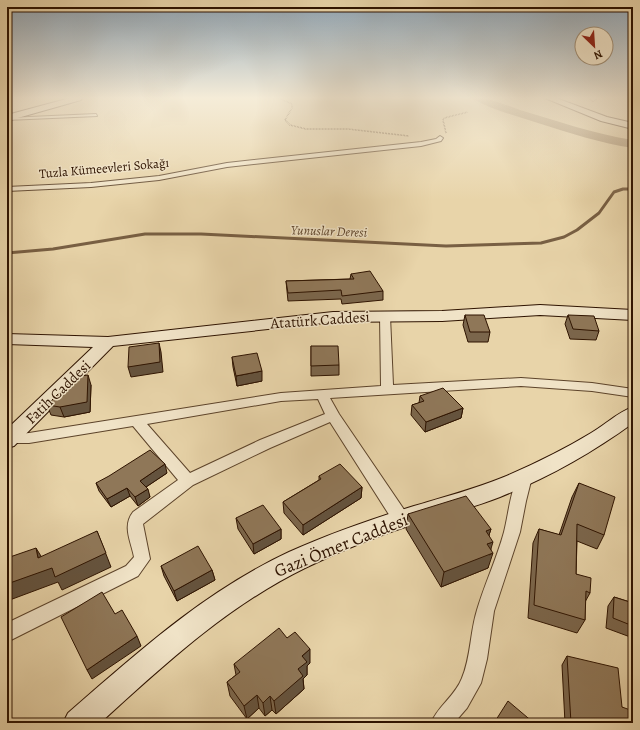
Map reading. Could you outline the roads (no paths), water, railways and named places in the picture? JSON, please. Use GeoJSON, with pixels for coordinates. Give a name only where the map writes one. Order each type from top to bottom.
{"type":"FeatureCollection","features":[{"type":"Feature","properties":{"kind":"street","name":"Tuzla Kümeevleri Sokağı"},"geometry":{"type":"LineString","coordinates":[[7,189],[91,185],[159,178],[227,165],[421,144],[439,140],[440,138]]}},
{"type":"Feature","properties":{"kind":"street","name":"Atatürk Caddesi"},"geometry":{"type":"LineString","coordinates":[[7,339],[108,342],[311,319],[385,316],[442,316],[540,310],[633,315]]}},
{"type":"Feature","properties":{"kind":"street"},"geometry":{"type":"LineString","coordinates":[[385,316],[387,390]]}},
{"type":"Feature","properties":{"kind":"street","name":"Fatih Caddesi"},"geometry":{"type":"LineString","coordinates":[[8,440],[108,342]]}},
{"type":"Feature","properties":{"kind":"street"},"geometry":{"type":"LineString","coordinates":[[8,440],[30,438],[257,400],[322,394],[521,382],[633,393]]}},
{"type":"Feature","properties":{"kind":"street"},"geometry":{"type":"LineString","coordinates":[[322,394],[333,416],[401,519]]}},
{"type":"Feature","properties":{"kind":"street","name":"Gazi Ömer Caddesi"},"geometry":{"type":"LineString","coordinates":[[78,723],[181,633],[221,603],[255,582],[296,561],[401,519],[483,494],[525,477],[584,446],[633,414]]}},
{"type":"Feature","properties":{"kind":"street"},"geometry":{"type":"LineString","coordinates":[[7,633],[132,571],[142,559],[142,548],[135,528],[139,517],[188,481],[266,444],[333,416]]}},
{"type":"Feature","properties":{"kind":"street"},"geometry":{"type":"LineString","coordinates":[[136,420],[188,481]]}},
{"type":"Feature","properties":{"kind":"street"},"geometry":{"type":"LineString","coordinates":[[441,723],[460,701],[471,682],[477,659],[485,611],[512,532],[518,501],[525,477]]}},
{"type":"Feature","properties":{"kind":"waterway"},"geometry":{"type":"LineString","coordinates":[[578,132],[607,140],[633,144]]}},
{"type":"Feature","properties":{"kind":"waterway","name":"Yunuslar Deresi"},"geometry":{"type":"LineString","coordinates":[[7,253],[53,249],[145,234],[201,234],[446,246],[541,243],[564,237],[577,230],[599,213],[614,192],[623,189],[633,189]]}}]}
